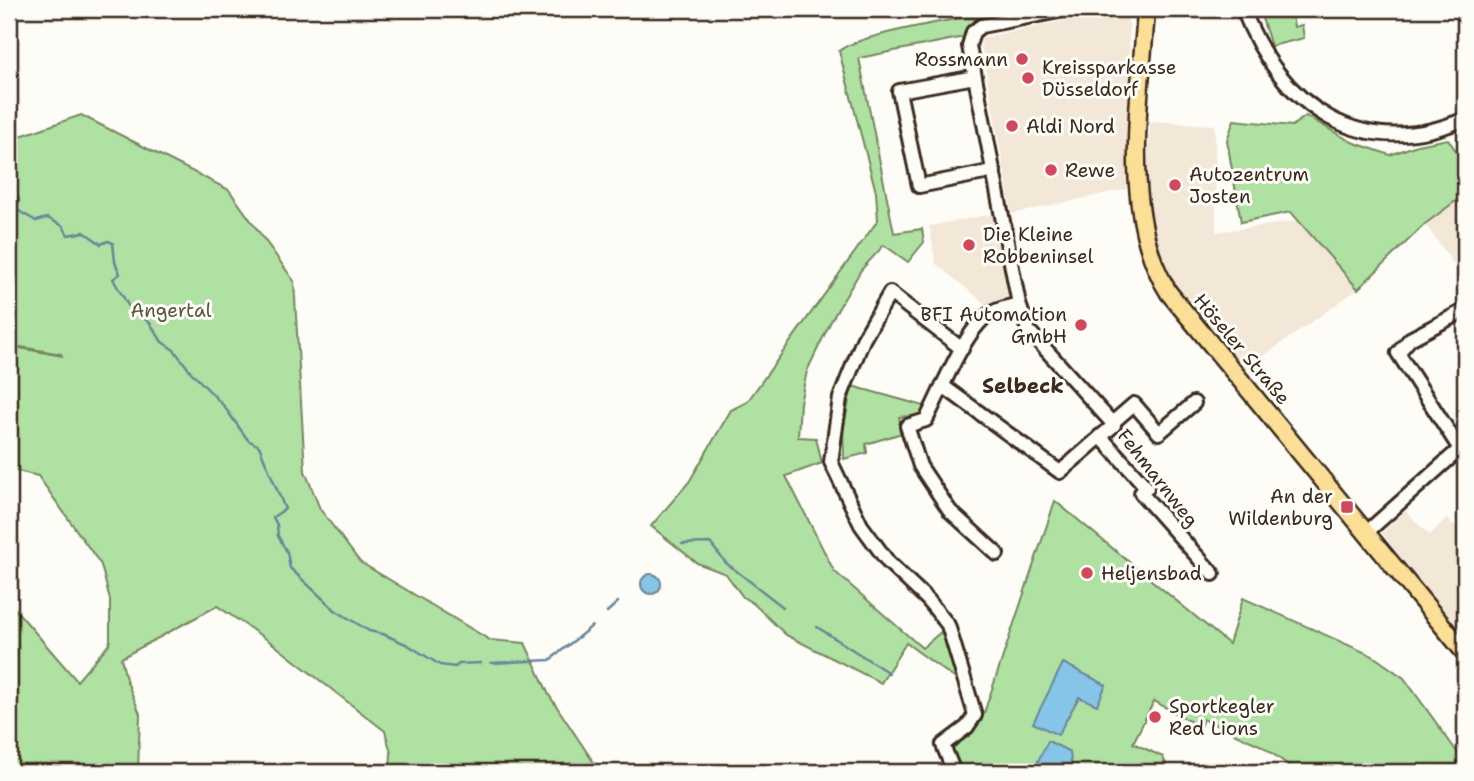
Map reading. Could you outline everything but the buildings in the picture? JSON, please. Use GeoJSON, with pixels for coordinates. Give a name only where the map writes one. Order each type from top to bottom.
{"type":"FeatureCollection","features":[{"type":"Feature","properties":{"kind":"main road","name":"Höseler Straße"},"geometry":{"type":"LineString","coordinates":[[1148,10],[1138,121],[1139,186],[1146,244],[1157,275],[1465,653]]}},
{"type":"Feature","properties":{"kind":"street"},"geometry":{"type":"LineString","coordinates":[[1069,9],[986,24],[977,28],[971,36],[969,46],[1019,304],[1028,330],[1113,424]]}},
{"type":"Feature","properties":{"kind":"street"},"geometry":{"type":"LineString","coordinates":[[1243,9],[1259,45],[1288,84],[1321,113],[1337,122],[1354,128],[1395,135],[1417,134],[1465,119]]}},
{"type":"Feature","properties":{"kind":"street"},"geometry":{"type":"LineString","coordinates":[[975,77],[900,91],[902,105],[919,186],[994,172]]}},
{"type":"Feature","properties":{"kind":"street"},"geometry":{"type":"LineString","coordinates":[[954,772],[943,746],[967,727],[975,715],[948,625],[928,600],[888,562],[861,525],[831,462],[840,398],[863,340],[890,293],[962,349]]}},
{"type":"Feature","properties":{"kind":"street"},"geometry":{"type":"LineString","coordinates":[[997,554],[950,511],[920,466],[908,426],[926,420],[962,349],[978,324],[989,314],[1019,304]]}},
{"type":"Feature","properties":{"kind":"street"},"geometry":{"type":"LineString","coordinates":[[1367,532],[1463,451],[1398,353],[1410,339],[1465,310]]}},
{"type":"Feature","properties":{"kind":"street"},"geometry":{"type":"LineString","coordinates":[[943,386],[1060,472],[1134,404],[1159,433],[1194,403]]}},
{"type":"Feature","properties":{"kind":"street","name":"Fehmarnweg"},"geometry":{"type":"LineString","coordinates":[[1100,436],[1147,488],[1141,493],[1213,574]]}},
{"type":"Feature","properties":{"kind":"shaded area"},"geometry":{"type":"Polygon","coordinates":[[[1117,10],[1125,14],[1129,24],[1131,188],[1012,214],[980,38],[1117,10]]]}},
{"type":"Feature","properties":{"kind":"shaded area"},"geometry":{"type":"Polygon","coordinates":[[[1150,121],[1215,125],[1216,232],[1291,222],[1393,194],[1465,170],[1465,280],[1425,224],[1358,289],[1244,370],[1166,273],[1154,243],[1147,178],[1150,121]]]}},
{"type":"Feature","properties":{"kind":"shaded area","name":"Die Kleine Robbeninsel"},"geometry":{"type":"Polygon","coordinates":[[[998,213],[1013,297],[988,306],[936,264],[929,226],[998,213]]]}},
{"type":"Feature","properties":{"kind":"shaded area"},"geometry":{"type":"Polygon","coordinates":[[[1405,511],[1430,535],[1446,518],[1465,536],[1465,642],[1382,533],[1405,511]]]}},
{"type":"Feature","properties":{"kind":"green space"},"geometry":{"type":"Polygon","coordinates":[[[1013,9],[1026,9],[975,22],[964,37],[859,58],[894,233],[922,229],[924,242],[908,262],[884,245],[861,270],[831,321],[807,371],[800,403],[798,437],[816,438],[822,463],[786,476],[834,571],[922,648],[942,631],[957,680],[906,643],[881,683],[786,635],[743,597],[726,574],[697,563],[651,526],[689,482],[731,410],[747,402],[878,220],[876,192],[839,51],[851,44],[894,31],[1013,9]]]}},
{"type":"Feature","properties":{"kind":"green space"},"geometry":{"type":"Polygon","coordinates":[[[1259,9],[1291,9],[1294,27],[1302,25],[1304,38],[1271,46],[1259,9]]]}},
{"type":"Feature","properties":{"kind":"green space","name":"Angertal"},"geometry":{"type":"Polygon","coordinates":[[[81,115],[229,190],[294,281],[305,471],[320,509],[360,562],[490,640],[525,643],[549,695],[600,772],[390,772],[391,753],[385,731],[272,643],[217,606],[121,658],[140,714],[138,772],[9,772],[9,602],[77,681],[110,640],[110,600],[101,565],[38,476],[9,469],[9,346],[62,356],[9,345],[9,140],[81,115]]]}},
{"type":"Feature","properties":{"kind":"green space"},"geometry":{"type":"Polygon","coordinates":[[[1306,116],[1352,142],[1390,155],[1417,145],[1448,139],[1465,164],[1465,194],[1425,224],[1358,289],[1291,212],[1241,222],[1227,140],[1234,120],[1292,126],[1306,116]]]}},
{"type":"Feature","properties":{"kind":"green space"},"geometry":{"type":"Polygon","coordinates":[[[852,386],[924,406],[922,415],[899,417],[902,433],[866,444],[867,453],[844,459],[843,430],[852,386]]]}},
{"type":"Feature","properties":{"kind":"green space","name":"Heljensbad"},"geometry":{"type":"Polygon","coordinates":[[[1055,501],[1229,644],[1243,598],[1373,656],[1404,678],[1465,763],[1465,772],[1298,772],[1262,746],[1203,719],[1200,727],[1154,701],[1133,743],[1163,757],[1168,769],[1166,772],[962,772],[950,748],[981,722],[1055,501]]]}},
{"type":"Feature","properties":{"kind":"water"},"geometry":{"type":"Polygon","coordinates":[[[647,574],[655,574],[661,584],[655,594],[647,594],[641,588],[641,580],[647,574]]]}},
{"type":"Feature","properties":{"kind":"water"},"geometry":{"type":"Polygon","coordinates":[[[1063,663],[1106,685],[1097,705],[1079,697],[1058,735],[1033,723],[1063,663]]]}},
{"type":"Feature","properties":{"kind":"water"},"geometry":{"type":"Polygon","coordinates":[[[1048,741],[1070,752],[1072,772],[1039,772],[1038,761],[1048,741]]]}},
{"type":"Feature","properties":{"kind":"waterway"},"geometry":{"type":"LineString","coordinates":[[9,193],[17,194],[17,210],[36,221],[47,218],[63,226],[68,235],[84,232],[101,244],[108,241],[113,243],[115,262],[120,274],[113,279],[129,307],[150,323],[162,342],[174,350],[223,405],[248,440],[259,446],[285,509],[273,517],[278,536],[287,552],[290,568],[335,610],[369,631],[408,645],[440,665],[455,667],[459,664],[481,663]]}},
{"type":"Feature","properties":{"kind":"waterway"},"geometry":{"type":"LineString","coordinates":[[682,544],[710,543],[726,563],[783,607]]}},
{"type":"Feature","properties":{"kind":"waterway"},"geometry":{"type":"LineString","coordinates":[[607,612],[618,602]]}},
{"type":"Feature","properties":{"kind":"waterway"},"geometry":{"type":"LineString","coordinates":[[491,663],[550,660],[592,626]]}},
{"type":"Feature","properties":{"kind":"waterway"},"geometry":{"type":"LineString","coordinates":[[817,627],[889,673]]}},
{"type":"Feature","properties":{"kind":"place","name":"Rossmann"},"geometry":{"type":"Point","coordinates":[1022,59]}},
{"type":"Feature","properties":{"kind":"place","name":"Kreissparkasse Düsseldorf"},"geometry":{"type":"Point","coordinates":[1028,78]}},
{"type":"Feature","properties":{"kind":"place","name":"Aldi Nord"},"geometry":{"type":"Point","coordinates":[1012,126]}},
{"type":"Feature","properties":{"kind":"place","name":"Rewe"},"geometry":{"type":"Point","coordinates":[1051,170]}},
{"type":"Feature","properties":{"kind":"place","name":"Autozentrum Josten"},"geometry":{"type":"Point","coordinates":[1175,185]}},
{"type":"Feature","properties":{"kind":"place","name":"Die Kleine Robbeninsel"},"geometry":{"type":"Point","coordinates":[969,245]}},
{"type":"Feature","properties":{"kind":"place","name":"BFI Automation GmbH"},"geometry":{"type":"Point","coordinates":[1081,325]}},
{"type":"Feature","properties":{"kind":"place","name":"An der Wildenburg"},"geometry":{"type":"Point","coordinates":[1347,507]}},
{"type":"Feature","properties":{"kind":"place","name":"Heljensbad"},"geometry":{"type":"Point","coordinates":[1087,573]}},
{"type":"Feature","properties":{"kind":"place","name":"Sportkegler Red Lions"},"geometry":{"type":"Point","coordinates":[1155,717]}},
{"type":"Feature","properties":{"kind":"district","name":"Selbeck"},"geometry":{"type":"Point","coordinates":[1023,386]}}]}
